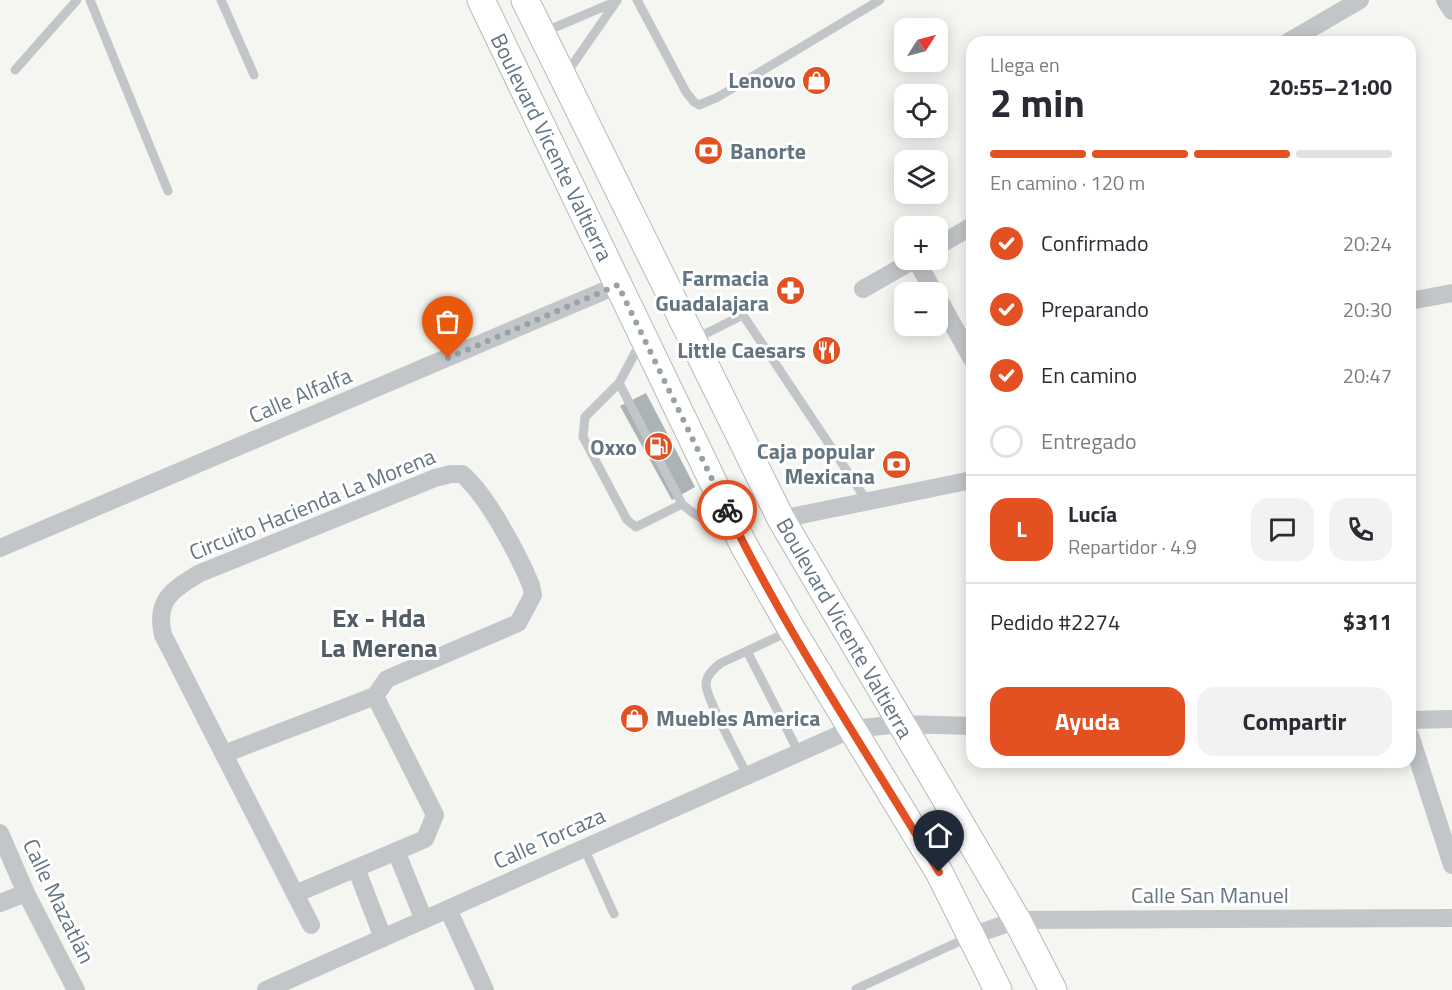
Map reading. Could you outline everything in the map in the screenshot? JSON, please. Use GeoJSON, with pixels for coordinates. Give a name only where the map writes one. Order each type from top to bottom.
{"type":"FeatureCollection","features":[{"type":"Feature","properties":{"kind":"main road","name":"Boulevard Vicente Valtierra"},"geometry":{"type":"LineString","coordinates":[[481,0],[743,544],[792,630],[939,872],[999,990]]}},
{"type":"Feature","properties":{"kind":"main road","name":"Boulevard Vicente Valtierra"},"geometry":{"type":"LineString","coordinates":[[525,0],[781,519],[1017,920],[1053,990]]}},
{"type":"Feature","properties":{"kind":"street"},"geometry":{"type":"LineString","coordinates":[[1298,36],[1360,0]]}},
{"type":"Feature","properties":{"kind":"street"},"geometry":{"type":"LineString","coordinates":[[1445,0],[1452,11]]}},
{"type":"Feature","properties":{"kind":"street"},"geometry":{"type":"LineString","coordinates":[[948,240],[966,230]]}},
{"type":"Feature","properties":{"kind":"street"},"geometry":{"type":"LineString","coordinates":[[863,289],[897,270]]}},
{"type":"Feature","properties":{"kind":"street","name":"Calle Alfalfa"},"geometry":{"type":"LineString","coordinates":[[0,548],[618,285]]}},
{"type":"Feature","properties":{"kind":"street"},"geometry":{"type":"LineString","coordinates":[[1416,296],[1452,293]]}},
{"type":"Feature","properties":{"kind":"street"},"geometry":{"type":"LineString","coordinates":[[948,316],[966,348]]}},
{"type":"Feature","properties":{"kind":"street","name":"Circuito Hacienda La Morena"},"geometry":{"type":"LineString","coordinates":[[224,754],[375,696],[387,679],[518,623],[533,596],[528,576],[473,483],[462,474],[435,478],[198,574],[178,587],[164,600],[159,620],[163,635],[310,925]]}},
{"type":"Feature","properties":{"kind":"street"},"geometry":{"type":"LineString","coordinates":[[781,519],[966,481]]}},
{"type":"Feature","properties":{"kind":"street"},"geometry":{"type":"LineString","coordinates":[[295,894],[425,839],[435,815],[375,696]]}},
{"type":"Feature","properties":{"kind":"street"},"geometry":{"type":"LineString","coordinates":[[1416,720],[1452,719]]}},
{"type":"Feature","properties":{"kind":"street","name":"Calle Torcaza"},"geometry":{"type":"LineString","coordinates":[[266,990],[852,729],[902,724],[966,726]]}},
{"type":"Feature","properties":{"kind":"street"},"geometry":{"type":"LineString","coordinates":[[1416,754],[1452,865]]}},
{"type":"Feature","properties":{"kind":"street","name":"Calle Mazatlán"},"geometry":{"type":"LineString","coordinates":[[0,833],[26,892],[76,990]]}},
{"type":"Feature","properties":{"kind":"street"},"geometry":{"type":"LineString","coordinates":[[396,851],[424,920]]}},
{"type":"Feature","properties":{"kind":"street"},"geometry":{"type":"LineString","coordinates":[[356,868],[383,938]]}},
{"type":"Feature","properties":{"kind":"street"},"geometry":{"type":"LineString","coordinates":[[0,903],[26,892]]}},
{"type":"Feature","properties":{"kind":"street"},"geometry":{"type":"LineString","coordinates":[[448,909],[485,990]]}},
{"type":"Feature","properties":{"kind":"street","name":"Calle San Manuel"},"geometry":{"type":"LineString","coordinates":[[971,936],[1017,920],[1452,918]]}},
{"type":"Feature","properties":{"kind":"lane"},"geometry":{"type":"LineString","coordinates":[[15,70],[77,0]]}},
{"type":"Feature","properties":{"kind":"lane"},"geometry":{"type":"LineString","coordinates":[[90,0],[168,191]]}},
{"type":"Feature","properties":{"kind":"lane"},"geometry":{"type":"LineString","coordinates":[[220,0],[254,75]]}},
{"type":"Feature","properties":{"kind":"lane"},"geometry":{"type":"LineString","coordinates":[[637,0],[686,92],[699,105],[718,97],[880,0]]}},
{"type":"Feature","properties":{"kind":"lane"},"geometry":{"type":"LineString","coordinates":[[541,33],[617,1]]}},
{"type":"Feature","properties":{"kind":"lane"},"geometry":{"type":"LineString","coordinates":[[564,78],[617,1]]}},
{"type":"Feature","properties":{"kind":"lane"},"geometry":{"type":"LineString","coordinates":[[693,340],[743,315],[867,501]]}},
{"type":"Feature","properties":{"kind":"lane"},"geometry":{"type":"LineString","coordinates":[[643,337],[619,383],[585,417],[583,437],[627,520],[636,526],[682,504]]}},
{"type":"Feature","properties":{"kind":"lane"},"geometry":{"type":"LineString","coordinates":[[619,383],[682,504],[743,544]]}},
{"type":"Feature","properties":{"kind":"lane"},"geometry":{"type":"LineString","coordinates":[[747,775],[711,701],[706,685],[708,675],[713,669],[792,630]]}},
{"type":"Feature","properties":{"kind":"lane"},"geometry":{"type":"LineString","coordinates":[[747,651],[799,753]]}},
{"type":"Feature","properties":{"kind":"lane"},"geometry":{"type":"LineString","coordinates":[[584,848],[614,914]]}},
{"type":"Feature","properties":{"kind":"lane"},"geometry":{"type":"LineString","coordinates":[[856,989],[971,936]]}},
{"type":"Feature","properties":{"kind":"building","name":"Oxxo"},"geometry":{"type":"Polygon","coordinates":[[[646,393],[695,487],[672,500],[620,406],[646,393]]]}},
{"type":"Feature","properties":{"kind":"way so far"},"geometry":{"type":"LineString","coordinates":[[448,358],[618,285],[727,510]]}},
{"type":"Feature","properties":{"kind":"place","name":"Lenovo"},"geometry":{"type":"Point","coordinates":[817,80]}},
{"type":"Feature","properties":{"kind":"place","name":"Banorte"},"geometry":{"type":"Point","coordinates":[709,151]}},
{"type":"Feature","properties":{"kind":"place","name":"Farmacia Guadalajara"},"geometry":{"type":"Point","coordinates":[790,291]}},
{"type":"Feature","properties":{"kind":"place","name":"Little Caesars"},"geometry":{"type":"Point","coordinates":[827,350]}},
{"type":"Feature","properties":{"kind":"place","name":"Oxxo"},"geometry":{"type":"Point","coordinates":[658,447]}},
{"type":"Feature","properties":{"kind":"place","name":"Caja popular Mexicana"},"geometry":{"type":"Point","coordinates":[896,464]}},
{"type":"Feature","properties":{"kind":"place","name":"Muebles America"},"geometry":{"type":"Point","coordinates":[635,718]}},
{"type":"Feature","properties":{"kind":"district","name":"Ex - Hda La Merena"},"geometry":{"type":"Point","coordinates":[379,632]}},
{"type":"Feature","properties":{"kind":"route"},"geometry":{"type":"LineString","coordinates":[[727,510],[743,544],[792,630],[939,872]]}}]}
